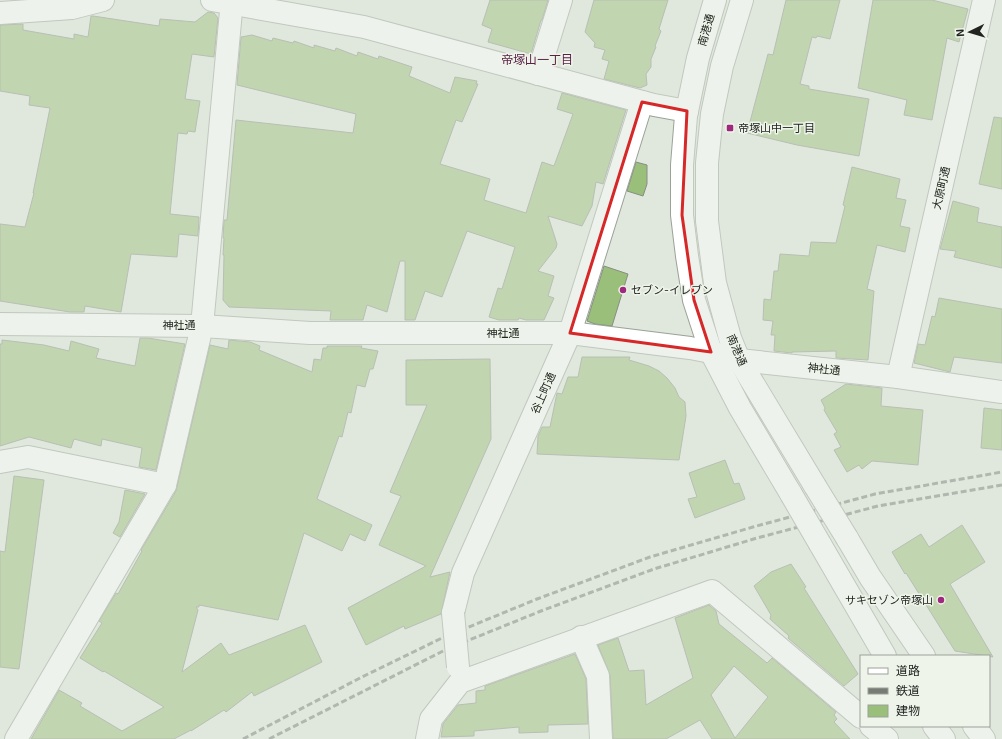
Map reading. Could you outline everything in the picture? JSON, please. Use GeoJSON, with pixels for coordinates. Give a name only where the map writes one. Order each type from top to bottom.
{"type":"FeatureCollection","features":[{"type":"Feature","properties":{"kind":"street"},"geometry":{"type":"LineString","coordinates":[[0,13],[72,8],[103,0]]}},
{"type":"Feature","properties":{"kind":"street"},"geometry":{"type":"LineString","coordinates":[[538,74],[561,0]]}},
{"type":"Feature","properties":{"kind":"street","name":"南港通"},"geometry":{"type":"LineString","coordinates":[[715,0],[698,58],[688,111],[682,165],[682,214],[694,300],[711,352],[740,408],[885,655]]}},
{"type":"Feature","properties":{"kind":"street","name":"南港通"},"geometry":{"type":"LineString","coordinates":[[742,0],[722,66],[712,114],[708,163],[707,221],[715,283],[730,338],[739,360],[846,538],[870,577],[923,655]]}},
{"type":"Feature","properties":{"kind":"street","name":"大原町通"},"geometry":{"type":"LineString","coordinates":[[898,377],[984,0]]}},
{"type":"Feature","properties":{"kind":"street"},"geometry":{"type":"LineString","coordinates":[[16,739],[165,485],[202,326],[225,1],[364,27],[642,102],[688,111]]}},
{"type":"Feature","properties":{"kind":"street","name":"谷上町通"},"geometry":{"type":"LineString","coordinates":[[459,674],[453,613],[463,573],[570,334],[642,102]]}},
{"type":"Feature","properties":{"kind":"street","name":"神社通"},"geometry":{"type":"LineString","coordinates":[[0,324],[202,326],[310,332],[570,334],[711,352],[739,360],[898,377],[1002,392]]}},
{"type":"Feature","properties":{"kind":"street"},"geometry":{"type":"LineString","coordinates":[[0,462],[28,457],[165,485]]}},
{"type":"Feature","properties":{"kind":"street"},"geometry":{"type":"LineString","coordinates":[[427,739],[431,719],[459,674],[581,637],[712,591],[860,716]]}},
{"type":"Feature","properties":{"kind":"street"},"geometry":{"type":"LineString","coordinates":[[581,637],[598,676],[601,739]]}},
{"type":"Feature","properties":{"kind":"street"},"geometry":{"type":"LineString","coordinates":[[872,727],[886,739]]}},
{"type":"Feature","properties":{"kind":"street"},"geometry":{"type":"LineString","coordinates":[[935,727],[944,739]]}},
{"type":"Feature","properties":{"kind":"street"},"geometry":{"type":"LineString","coordinates":[[975,727],[984,739]]}},
{"type":"Feature","properties":{"kind":"highlighted area"},"geometry":{"type":"Polygon","coordinates":[[[642,102],[687,111],[682,215],[694,300],[711,352],[570,333],[642,102]]]}},
{"type":"Feature","properties":{"kind":"building"},"geometry":{"type":"Polygon","coordinates":[[[490,0],[548,0],[531,54],[488,42],[492,29],[482,25],[490,0]]]}},
{"type":"Feature","properties":{"kind":"building"},"geometry":{"type":"Polygon","coordinates":[[[594,0],[668,0],[659,29],[661,31],[651,59],[651,67],[646,74],[647,85],[640,88],[604,79],[609,61],[602,59],[605,50],[594,47],[595,43],[585,32],[594,0]]]}},
{"type":"Feature","properties":{"kind":"building"},"geometry":{"type":"Polygon","coordinates":[[[786,0],[840,0],[830,39],[817,36],[816,38],[812,37],[800,84],[809,86],[809,89],[869,99],[859,156],[797,145],[747,133],[768,54],[773,55],[786,0]]]}},
{"type":"Feature","properties":{"kind":"building"},"geometry":{"type":"Polygon","coordinates":[[[873,0],[932,0],[968,9],[959,42],[947,38],[932,120],[904,115],[907,100],[858,88],[873,0]]]}},
{"type":"Feature","properties":{"kind":"building"},"geometry":{"type":"Polygon","coordinates":[[[208,12],[214,13],[218,18],[214,57],[192,54],[185,99],[200,101],[195,132],[188,131],[187,134],[178,133],[170,214],[199,217],[198,236],[179,234],[177,257],[131,254],[121,312],[85,306],[84,312],[70,312],[0,301],[0,224],[25,227],[34,193],[50,108],[29,105],[30,96],[0,91],[0,25],[23,24],[23,30],[74,39],[74,34],[88,37],[91,16],[159,26],[160,19],[195,22],[208,12]]]}},
{"type":"Feature","properties":{"kind":"building"},"geometry":{"type":"Polygon","coordinates":[[[252,35],[272,41],[273,38],[293,43],[294,41],[314,48],[314,45],[335,51],[336,48],[357,56],[358,52],[378,59],[379,56],[412,67],[409,76],[450,93],[455,77],[477,81],[476,84],[478,84],[462,122],[456,120],[440,164],[490,179],[484,200],[526,213],[542,162],[554,166],[573,114],[557,109],[562,93],[626,110],[603,184],[596,182],[592,206],[582,226],[548,216],[557,244],[556,248],[538,271],[554,276],[548,296],[554,298],[544,320],[526,320],[519,318],[518,320],[499,320],[489,317],[498,288],[502,289],[515,247],[467,231],[442,297],[425,291],[415,320],[405,320],[405,261],[400,261],[387,312],[367,305],[363,320],[330,320],[331,311],[229,307],[223,300],[223,238],[224,220],[227,220],[236,120],[353,133],[356,114],[237,85],[241,37],[252,35]]]}},
{"type":"Feature","properties":{"kind":"building"},"geometry":{"type":"Polygon","coordinates":[[[994,117],[1002,118],[1002,189],[979,184],[994,117]]]}},
{"type":"Feature","properties":{"kind":"building"},"geometry":{"type":"Polygon","coordinates":[[[636,162],[647,165],[647,184],[643,196],[627,191],[636,162]]]}},
{"type":"Feature","properties":{"kind":"building"},"geometry":{"type":"Polygon","coordinates":[[[852,167],[900,179],[896,198],[906,200],[900,226],[910,228],[905,252],[877,245],[867,289],[874,291],[868,360],[836,358],[836,351],[792,353],[774,351],[775,335],[771,335],[773,321],[763,320],[764,299],[771,300],[774,271],[778,271],[780,254],[809,256],[811,242],[836,243],[852,167]]]}},
{"type":"Feature","properties":{"kind":"building"},"geometry":{"type":"Polygon","coordinates":[[[953,201],[979,208],[977,222],[1002,227],[1002,268],[954,257],[956,251],[940,249],[953,201]]]}},
{"type":"Feature","properties":{"kind":"building"},"geometry":{"type":"Polygon","coordinates":[[[604,266],[628,274],[612,326],[595,324],[587,321],[604,266]]]}},
{"type":"Feature","properties":{"kind":"building"},"geometry":{"type":"Polygon","coordinates":[[[939,298],[1002,309],[1002,363],[954,357],[950,372],[914,363],[918,344],[925,345],[932,316],[935,317],[939,298]]]}},
{"type":"Feature","properties":{"kind":"building"},"geometry":{"type":"Polygon","coordinates":[[[140,338],[185,344],[156,470],[139,467],[142,448],[102,439],[101,446],[74,439],[71,448],[29,437],[0,446],[0,344],[2,344],[2,340],[44,345],[69,351],[71,341],[99,349],[96,358],[135,366],[140,338]]]}},
{"type":"Feature","properties":{"kind":"building"},"geometry":{"type":"Polygon","coordinates":[[[229,340],[250,342],[260,346],[259,350],[312,372],[314,359],[321,360],[323,348],[327,348],[327,346],[362,346],[361,348],[378,351],[373,369],[370,369],[365,387],[357,385],[351,413],[348,412],[342,437],[339,436],[317,499],[372,525],[365,541],[350,534],[342,551],[304,533],[278,620],[199,605],[199,607],[196,607],[198,610],[182,672],[221,643],[229,655],[305,625],[322,662],[254,696],[252,692],[226,712],[224,710],[191,731],[174,739],[31,739],[59,690],[82,703],[80,706],[122,731],[164,707],[80,658],[102,623],[99,621],[116,593],[118,594],[142,551],[141,550],[176,491],[210,345],[228,349],[229,340]]]}},
{"type":"Feature","properties":{"kind":"building"},"geometry":{"type":"Polygon","coordinates":[[[582,357],[630,357],[629,360],[649,366],[659,371],[667,378],[675,388],[679,397],[685,402],[686,416],[679,460],[537,454],[538,436],[542,427],[550,427],[557,393],[562,394],[568,377],[578,377],[582,357]]]}},
{"type":"Feature","properties":{"kind":"building"},"geometry":{"type":"Polygon","coordinates":[[[490,359],[491,439],[430,577],[450,572],[441,614],[405,629],[404,626],[366,645],[348,608],[426,566],[379,545],[401,496],[390,492],[427,405],[406,405],[406,360],[490,359]]]}},
{"type":"Feature","properties":{"kind":"building"},"geometry":{"type":"Polygon","coordinates":[[[846,384],[882,388],[881,406],[923,410],[918,465],[872,461],[862,469],[859,465],[847,472],[834,450],[841,447],[834,434],[837,432],[824,410],[825,408],[821,400],[846,384]]]}},
{"type":"Feature","properties":{"kind":"building"},"geometry":{"type":"Polygon","coordinates":[[[984,408],[1002,410],[1002,450],[981,448],[984,408]]]}},
{"type":"Feature","properties":{"kind":"building"},"geometry":{"type":"Polygon","coordinates":[[[725,460],[734,484],[739,483],[745,499],[695,518],[688,499],[697,497],[689,473],[725,460]]]}},
{"type":"Feature","properties":{"kind":"building"},"geometry":{"type":"Polygon","coordinates":[[[14,476],[44,480],[19,669],[0,667],[0,551],[5,552],[14,476]]]}},
{"type":"Feature","properties":{"kind":"building"},"geometry":{"type":"Polygon","coordinates":[[[125,490],[145,494],[120,537],[113,533],[119,522],[125,490]]]}},
{"type":"Feature","properties":{"kind":"building","name":"サキセゾン帝塚山"},"geometry":{"type":"Polygon","coordinates":[[[962,525],[985,562],[950,584],[993,657],[990,657],[990,655],[955,651],[892,552],[921,534],[929,547],[962,525]]]}},
{"type":"Feature","properties":{"kind":"building"},"geometry":{"type":"Polygon","coordinates":[[[791,564],[806,587],[804,588],[858,674],[844,686],[788,638],[789,636],[770,619],[771,615],[754,586],[771,572],[791,564]]]}},
{"type":"Feature","properties":{"kind":"building"},"geometry":{"type":"Polygon","coordinates":[[[709,605],[716,611],[719,624],[767,663],[772,658],[836,712],[834,715],[837,719],[834,722],[850,739],[712,739],[700,720],[666,739],[613,739],[610,675],[598,645],[618,638],[629,671],[644,670],[646,705],[693,678],[675,618],[709,605]],[[734,666],[711,695],[735,738],[768,697],[734,666]]]}},
{"type":"Feature","properties":{"kind":"building"},"geometry":{"type":"Polygon","coordinates":[[[575,654],[586,679],[588,724],[548,725],[548,732],[519,733],[519,727],[474,731],[474,736],[441,737],[443,724],[458,705],[476,703],[476,691],[485,690],[485,686],[575,654]]]}},
{"type":"Feature","properties":{"kind":"railway"},"geometry":{"type":"LineString","coordinates":[[243,739],[362,677],[442,638],[537,599],[650,557],[875,494],[1002,472]]}},
{"type":"Feature","properties":{"kind":"railway"},"geometry":{"type":"LineString","coordinates":[[269,739],[447,649],[541,611],[654,569],[757,538],[878,506],[1002,485]]}},
{"type":"Feature","properties":{"kind":"place","name":"帝塚山中一丁目"},"geometry":{"type":"Point","coordinates":[730,128]}},
{"type":"Feature","properties":{"kind":"place","name":"セブン-イレブン"},"geometry":{"type":"Point","coordinates":[623,290]}},
{"type":"Feature","properties":{"kind":"place","name":"サキセゾン帝塚山"},"geometry":{"type":"Point","coordinates":[941,600]}},
{"type":"Feature","properties":{"kind":"district","name":"帝塚山一丁目"},"geometry":{"type":"Point","coordinates":[537,60]}}]}
